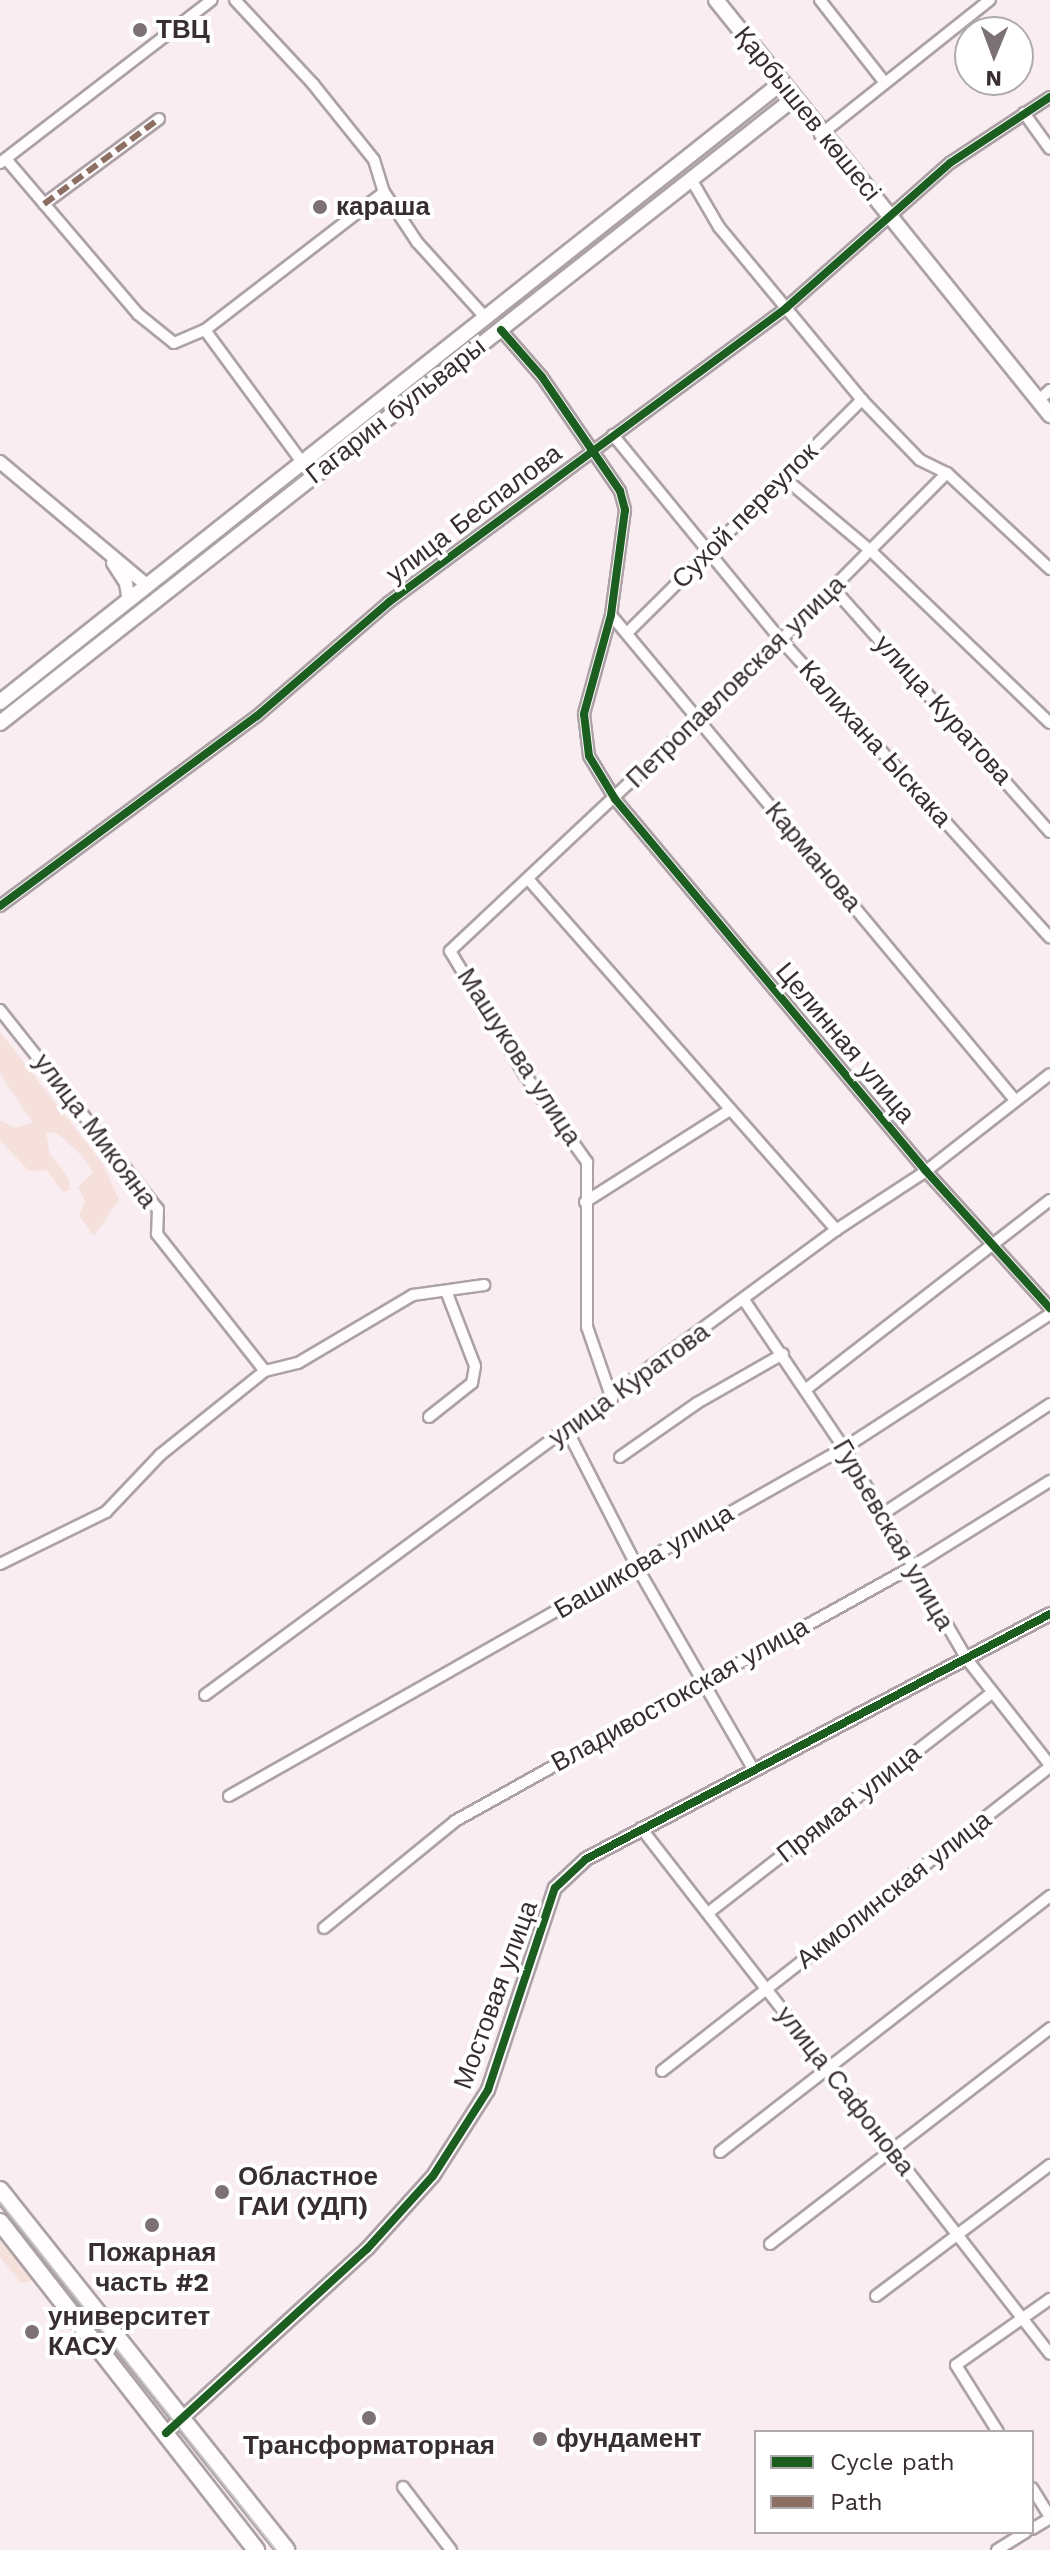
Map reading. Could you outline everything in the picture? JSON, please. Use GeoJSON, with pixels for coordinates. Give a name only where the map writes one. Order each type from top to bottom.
{"type":"FeatureCollection","features":[{"type":"Feature","properties":{"kind":"main road","name":"Қарбышев көшесі"},"geometry":{"type":"LineString","coordinates":[[716,0],[820,135],[1050,415]]}},
{"type":"Feature","properties":{"kind":"main road","name":"Гагарин бульвары"},"geometry":{"type":"LineString","coordinates":[[0,723],[302,462],[780,84]]}},
{"type":"Feature","properties":{"kind":"main road","name":"Гагарин бульвары"},"geometry":{"type":"LineString","coordinates":[[0,702],[129,601],[154,591],[501,330],[792,100]]}},
{"type":"Feature","properties":{"kind":"main road"},"geometry":{"type":"LineString","coordinates":[[486,318],[501,330]]}},
{"type":"Feature","properties":{"kind":"main road"},"geometry":{"type":"LineString","coordinates":[[0,2190],[286,2550]]}},
{"type":"Feature","properties":{"kind":"main road"},"geometry":{"type":"LineString","coordinates":[[0,2222],[256,2550]]}},
{"type":"Feature","properties":{"kind":"street"},"geometry":{"type":"LineString","coordinates":[[212,0],[3,161],[138,314],[174,343],[205,330],[384,192]]}},
{"type":"Feature","properties":{"kind":"street"},"geometry":{"type":"LineString","coordinates":[[235,0],[313,84],[374,160],[384,192],[417,242],[486,318]]}},
{"type":"Feature","properties":{"kind":"street"},"geometry":{"type":"LineString","coordinates":[[820,0],[885,83]]}},
{"type":"Feature","properties":{"kind":"street"},"geometry":{"type":"LineString","coordinates":[[820,135],[990,0]]}},
{"type":"Feature","properties":{"kind":"street","name":"улица Беспалова"},"geometry":{"type":"LineString","coordinates":[[0,906],[257,716],[389,602],[786,308],[950,163],[1050,97]]}},
{"type":"Feature","properties":{"kind":"street"},"geometry":{"type":"LineString","coordinates":[[1024,113],[1050,149]]}},
{"type":"Feature","properties":{"kind":"street"},"geometry":{"type":"LineString","coordinates":[[44,204],[159,119]]}},
{"type":"Feature","properties":{"kind":"street"},"geometry":{"type":"LineString","coordinates":[[691,179],[719,227],[862,400],[920,460],[947,473],[1050,569]]}},
{"type":"Feature","properties":{"kind":"street"},"geometry":{"type":"LineString","coordinates":[[205,330],[302,462]]}},
{"type":"Feature","properties":{"kind":"street","name":"Целинная улица"},"geometry":{"type":"LineString","coordinates":[[501,330],[542,377],[620,491],[625,510],[611,615],[584,714],[589,756],[615,799],[926,1171],[1050,1308]]}},
{"type":"Feature","properties":{"kind":"street"},"geometry":{"type":"LineString","coordinates":[[1038,401],[1050,390]]}},
{"type":"Feature","properties":{"kind":"street","name":"Сухой переулок"},"geometry":{"type":"LineString","coordinates":[[628,632],[862,400]]}},
{"type":"Feature","properties":{"kind":"street","name":"Калихана Ыскака"},"geometry":{"type":"LineString","coordinates":[[613,435],[707,554],[781,640],[1050,938]]}},
{"type":"Feature","properties":{"kind":"street"},"geometry":{"type":"LineString","coordinates":[[0,462],[154,591]]}},
{"type":"Feature","properties":{"kind":"street","name":"Петропавловская улица"},"geometry":{"type":"LineString","coordinates":[[450,951],[699,719],[834,589],[947,473]]}},
{"type":"Feature","properties":{"kind":"street"},"geometry":{"type":"LineString","coordinates":[[783,477],[871,551],[1050,723]]}},
{"type":"Feature","properties":{"kind":"street"},"geometry":{"type":"LineString","coordinates":[[108,553],[126,583],[129,601]]}},
{"type":"Feature","properties":{"kind":"street","name":"улица Куратова"},"geometry":{"type":"LineString","coordinates":[[834,589],[1050,832]]}},
{"type":"Feature","properties":{"kind":"street","name":"Карманова"},"geometry":{"type":"LineString","coordinates":[[611,615],[1015,1100]]}},
{"type":"Feature","properties":{"kind":"street"},"geometry":{"type":"LineString","coordinates":[[529,880],[836,1230]]}},
{"type":"Feature","properties":{"kind":"street","name":"Машукова улица"},"geometry":{"type":"LineString","coordinates":[[450,951],[523,1072],[583,1154],[588,1177],[585,1202],[587,1327],[612,1399]]}},
{"type":"Feature","properties":{"kind":"street","name":"улица Микояна"},"geometry":{"type":"LineString","coordinates":[[0,1010],[158,1209],[157,1234],[265,1371]]}},
{"type":"Feature","properties":{"kind":"street","name":"улица Куратова"},"geometry":{"type":"LineString","coordinates":[[205,1695],[612,1399],[836,1230],[926,1171],[1050,1074]]}},
{"type":"Feature","properties":{"kind":"street"},"geometry":{"type":"LineString","coordinates":[[585,1202],[730,1110]]}},
{"type":"Feature","properties":{"kind":"street"},"geometry":{"type":"LineString","coordinates":[[805,1390],[1050,1200]]}},
{"type":"Feature","properties":{"kind":"street"},"geometry":{"type":"LineString","coordinates":[[0,1564],[106,1512],[160,1455],[265,1371],[298,1363],[413,1295],[484,1285]]}},
{"type":"Feature","properties":{"kind":"street"},"geometry":{"type":"LineString","coordinates":[[429,1417],[472,1383],[475,1366],[446,1291]]}},
{"type":"Feature","properties":{"kind":"street","name":"Гурьевская улица"},"geometry":{"type":"LineString","coordinates":[[744,1300],[844,1448],[910,1568],[966,1658],[990,1694],[1050,1766]]}},
{"type":"Feature","properties":{"kind":"street","name":"Башикова улица"},"geometry":{"type":"LineString","coordinates":[[229,1796],[844,1448],[1050,1314]]}},
{"type":"Feature","properties":{"kind":"street"},"geometry":{"type":"LineString","coordinates":[[620,1457],[697,1403],[783,1354]]}},
{"type":"Feature","properties":{"kind":"street"},"geometry":{"type":"LineString","coordinates":[[881,1515],[1050,1404]]}},
{"type":"Feature","properties":{"kind":"street"},"geometry":{"type":"LineString","coordinates":[[567,1430],[637,1567],[753,1769]]}},
{"type":"Feature","properties":{"kind":"street","name":"Владивостокская улица"},"geometry":{"type":"LineString","coordinates":[[324,1928],[455,1821],[910,1568],[1050,1481]]}},
{"type":"Feature","properties":{"kind":"street","name":"Мостовая улица"},"geometry":{"type":"LineString","coordinates":[[166,2433],[367,2249],[433,2176],[488,2090],[555,1888],[586,1859],[1050,1614]]}},
{"type":"Feature","properties":{"kind":"street","name":"Прямая улица"},"geometry":{"type":"LineString","coordinates":[[708,1913],[990,1694]]}},
{"type":"Feature","properties":{"kind":"street","name":"Акмолинская улица"},"geometry":{"type":"LineString","coordinates":[[662,2071],[1050,1766]]}},
{"type":"Feature","properties":{"kind":"street","name":"улица Сафонова"},"geometry":{"type":"LineString","coordinates":[[641,1828],[1050,2354]]}},
{"type":"Feature","properties":{"kind":"street"},"geometry":{"type":"LineString","coordinates":[[720,2152],[1050,1896]]}},
{"type":"Feature","properties":{"kind":"street"},"geometry":{"type":"LineString","coordinates":[[770,2244],[1050,2028]]}},
{"type":"Feature","properties":{"kind":"street"},"geometry":{"type":"LineString","coordinates":[[876,2296],[1050,2165]]}},
{"type":"Feature","properties":{"kind":"street"},"geometry":{"type":"LineString","coordinates":[[997,2430],[956,2365],[1050,2299]]}},
{"type":"Feature","properties":{"kind":"street"},"geometry":{"type":"LineString","coordinates":[[403,2487],[451,2550]]}},
{"type":"Feature","properties":{"kind":"street"},"geometry":{"type":"LineString","coordinates":[[1034,2491],[1050,2517]]}},
{"type":"Feature","properties":{"kind":"street"},"geometry":{"type":"LineString","coordinates":[[997,2550],[1023,2534]]}},
{"type":"Feature","properties":{"kind":"shaded area"},"geometry":{"type":"Polygon","coordinates":[[[0,1032],[103,1164],[119,1200],[94,1236],[79,1215],[85,1201],[78,1187],[93,1172],[81,1155],[57,1133],[46,1132],[50,1154],[69,1179],[70,1190],[63,1192],[47,1170],[29,1171],[0,1140],[0,1120],[14,1128],[33,1123],[0,1074],[0,1032]]]}},
{"type":"Feature","properties":{"kind":"shaded area"},"geometry":{"type":"Polygon","coordinates":[[[0,2233],[35,2277],[30,2281],[21,2283],[0,2257],[0,2233]]]}},
{"type":"Feature","properties":{"kind":"tram line"},"geometry":{"type":"LineString","coordinates":[[0,2202],[276,2550]]}},
{"type":"Feature","properties":{"kind":"marked path"},"geometry":{"type":"LineString","coordinates":[[44,204],[159,119]]}},
{"type":"Feature","properties":{"kind":"cycle path"},"geometry":{"type":"LineString","coordinates":[[0,906],[257,716],[389,602],[786,308],[950,163],[1050,97]]}},
{"type":"Feature","properties":{"kind":"cycle path"},"geometry":{"type":"LineString","coordinates":[[501,330],[542,377],[620,491],[625,510],[611,615],[584,714],[589,756],[615,799],[926,1171],[1050,1308]]}},
{"type":"Feature","properties":{"kind":"cycle path"},"geometry":{"type":"LineString","coordinates":[[166,2433],[367,2249],[433,2176],[488,2090],[555,1888],[586,1859],[1050,1614]]}},
{"type":"Feature","properties":{"kind":"place","name":"ТВЦ"},"geometry":{"type":"Point","coordinates":[140,30]}},
{"type":"Feature","properties":{"kind":"place","name":"караша"},"geometry":{"type":"Point","coordinates":[320,207]}},
{"type":"Feature","properties":{"kind":"place","name":"Областное ГАИ (УДП)"},"geometry":{"type":"Point","coordinates":[222,2192]}},
{"type":"Feature","properties":{"kind":"place","name":"Пожарная часть #2"},"geometry":{"type":"Point","coordinates":[152,2225]}},
{"type":"Feature","properties":{"kind":"place","name":"университет КАСУ"},"geometry":{"type":"Point","coordinates":[32,2332]}},
{"type":"Feature","properties":{"kind":"place","name":"Трансформаторная"},"geometry":{"type":"Point","coordinates":[369,2418]}},
{"type":"Feature","properties":{"kind":"place","name":"фундамент"},"geometry":{"type":"Point","coordinates":[540,2439]}}]}
